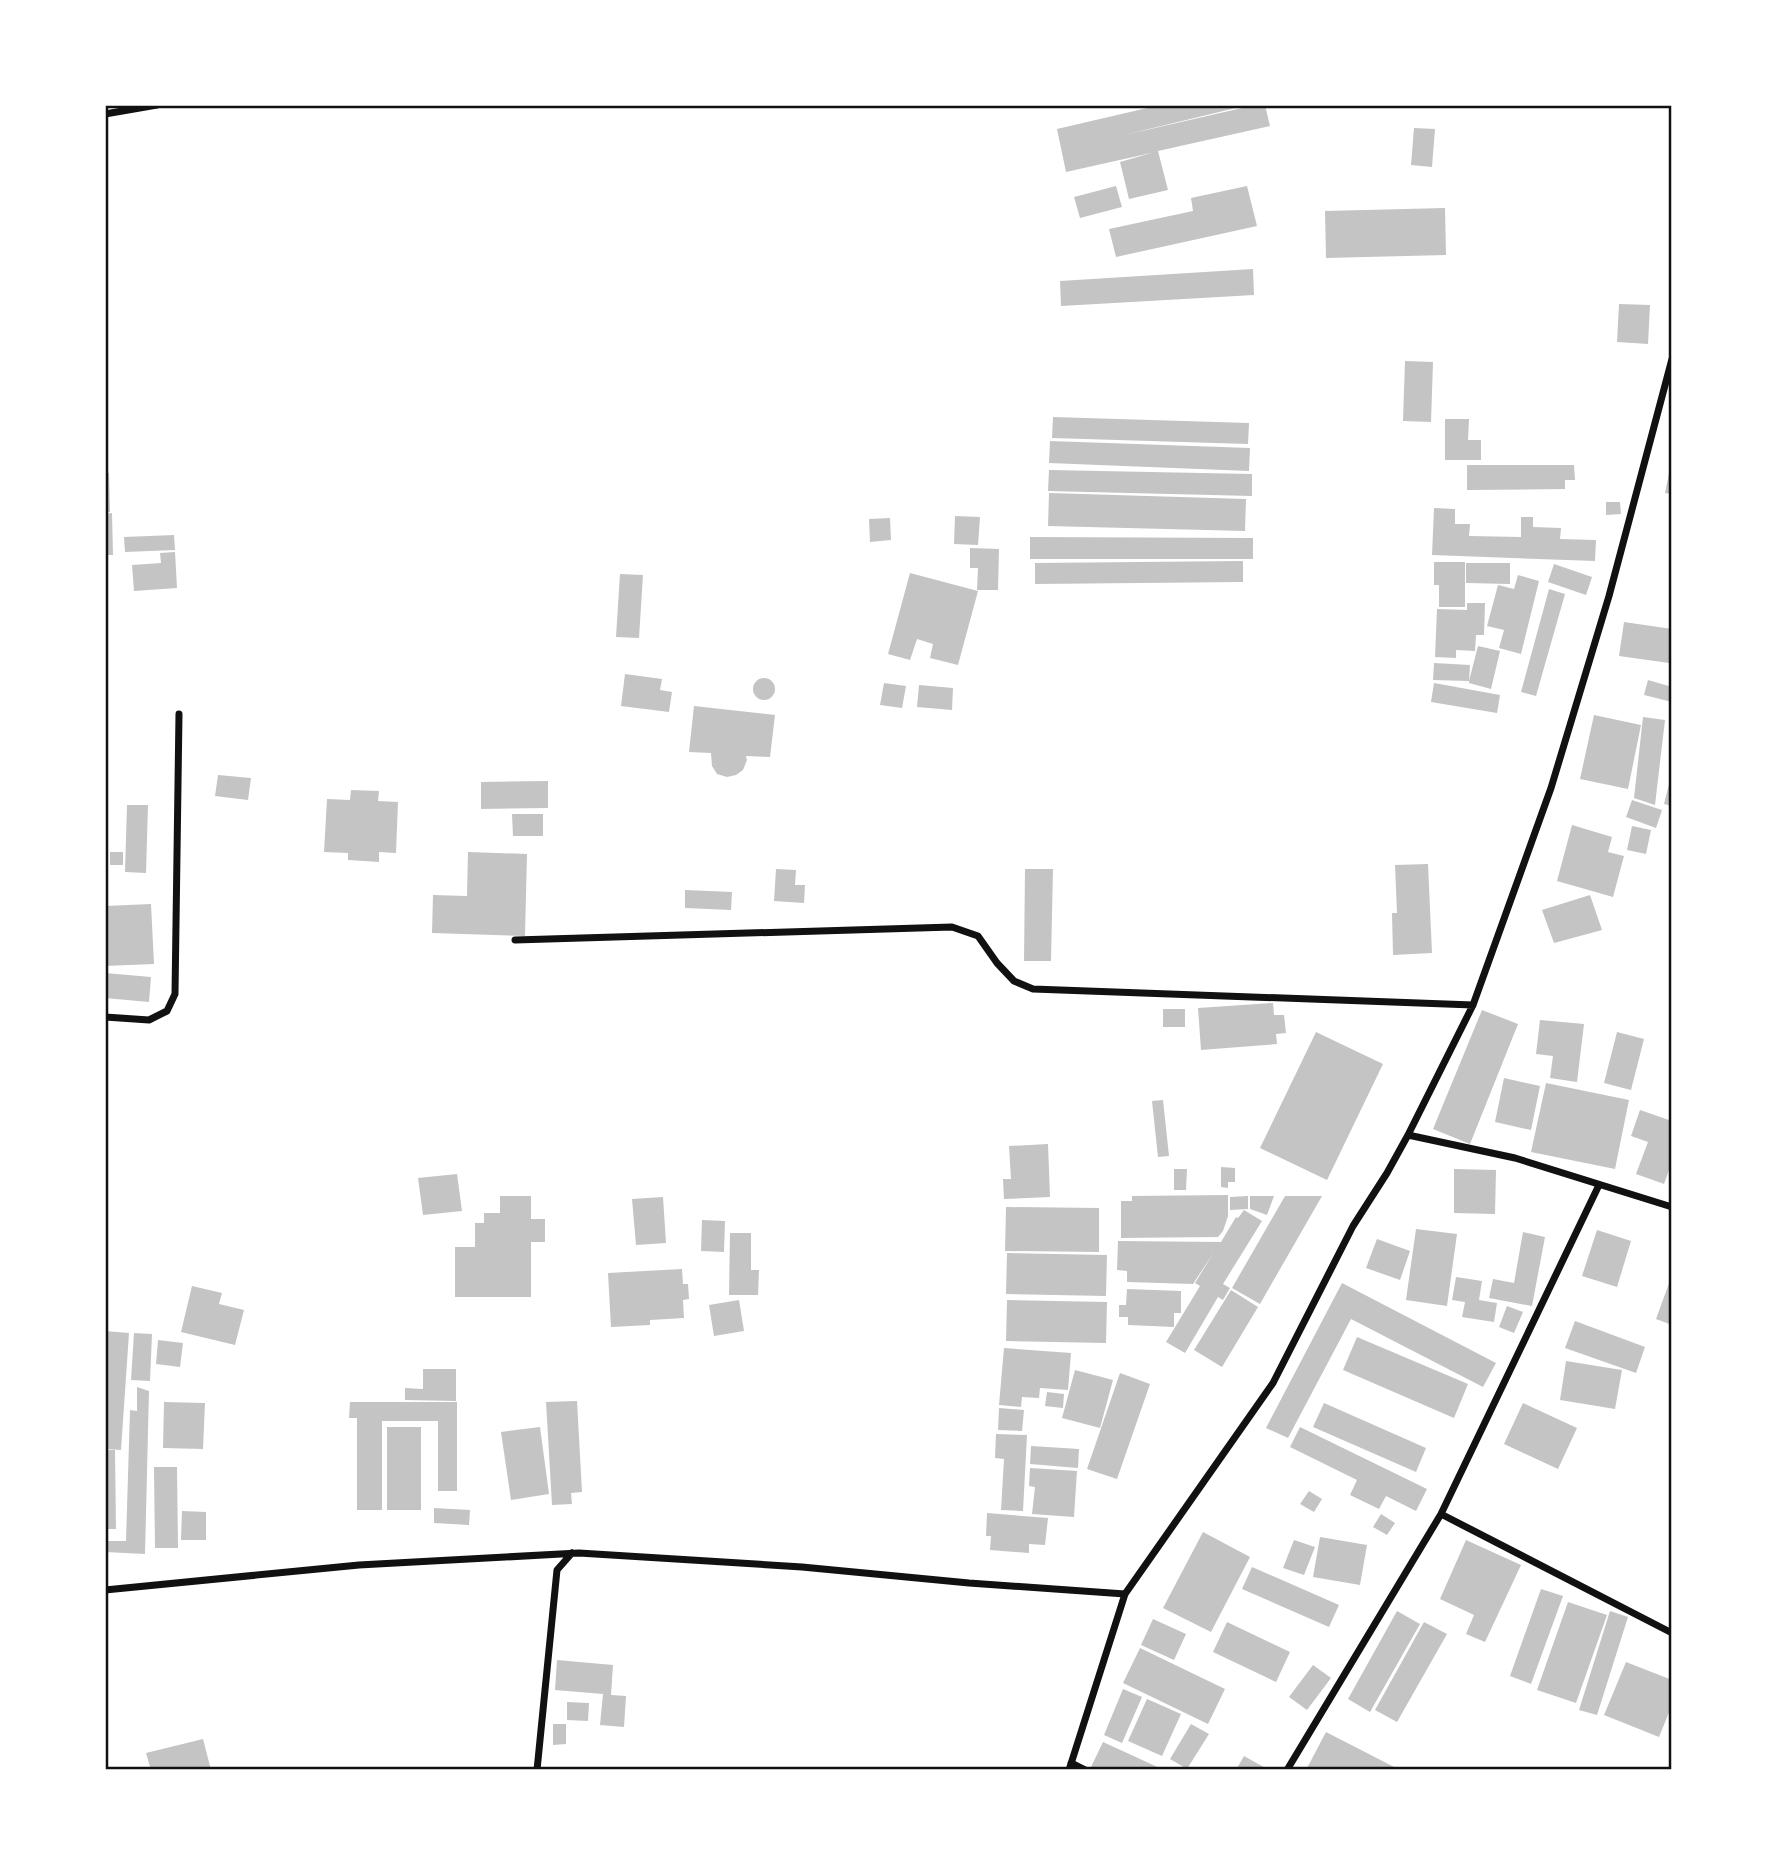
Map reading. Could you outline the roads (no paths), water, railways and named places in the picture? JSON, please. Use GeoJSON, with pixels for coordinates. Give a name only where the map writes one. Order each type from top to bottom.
{"type":"FeatureCollection","features":[{"type":"Feature","properties":{"kind":"street"},"geometry":{"type":"LineString","coordinates":[[105,114],[157,105]]}},
{"type":"Feature","properties":{"kind":"street"},"geometry":{"type":"LineString","coordinates":[[1085,1770],[1070,1766],[1125,1594],[1273,1383],[1353,1226],[1408,1135],[1473,1005],[1551,788],[1609,596],[1672,359]]}},
{"type":"Feature","properties":{"kind":"street"},"geometry":{"type":"LineString","coordinates":[[105,1017],[149,1020],[167,1011],[175,994],[179,714]]}},
{"type":"Feature","properties":{"kind":"street"},"geometry":{"type":"LineString","coordinates":[[515,940],[952,927],[978,936],[1014,981],[1033,989],[1473,1005]]}},
{"type":"Feature","properties":{"kind":"street"},"geometry":{"type":"LineString","coordinates":[[1408,1135],[1516,1158],[1672,1207]]}},
{"type":"Feature","properties":{"kind":"street"},"geometry":{"type":"LineString","coordinates":[[1287,1770],[1441,1514],[1599,1185]]}},
{"type":"Feature","properties":{"kind":"street"},"geometry":{"type":"LineString","coordinates":[[1441,1514],[1672,1633]]}},
{"type":"Feature","properties":{"kind":"street"},"geometry":{"type":"LineString","coordinates":[[105,1590],[359,1565],[572,1553],[802,1567],[1125,1594]]}},
{"type":"Feature","properties":{"kind":"street"},"geometry":{"type":"LineString","coordinates":[[537,1770],[557,1570],[572,1553]]}}]}
